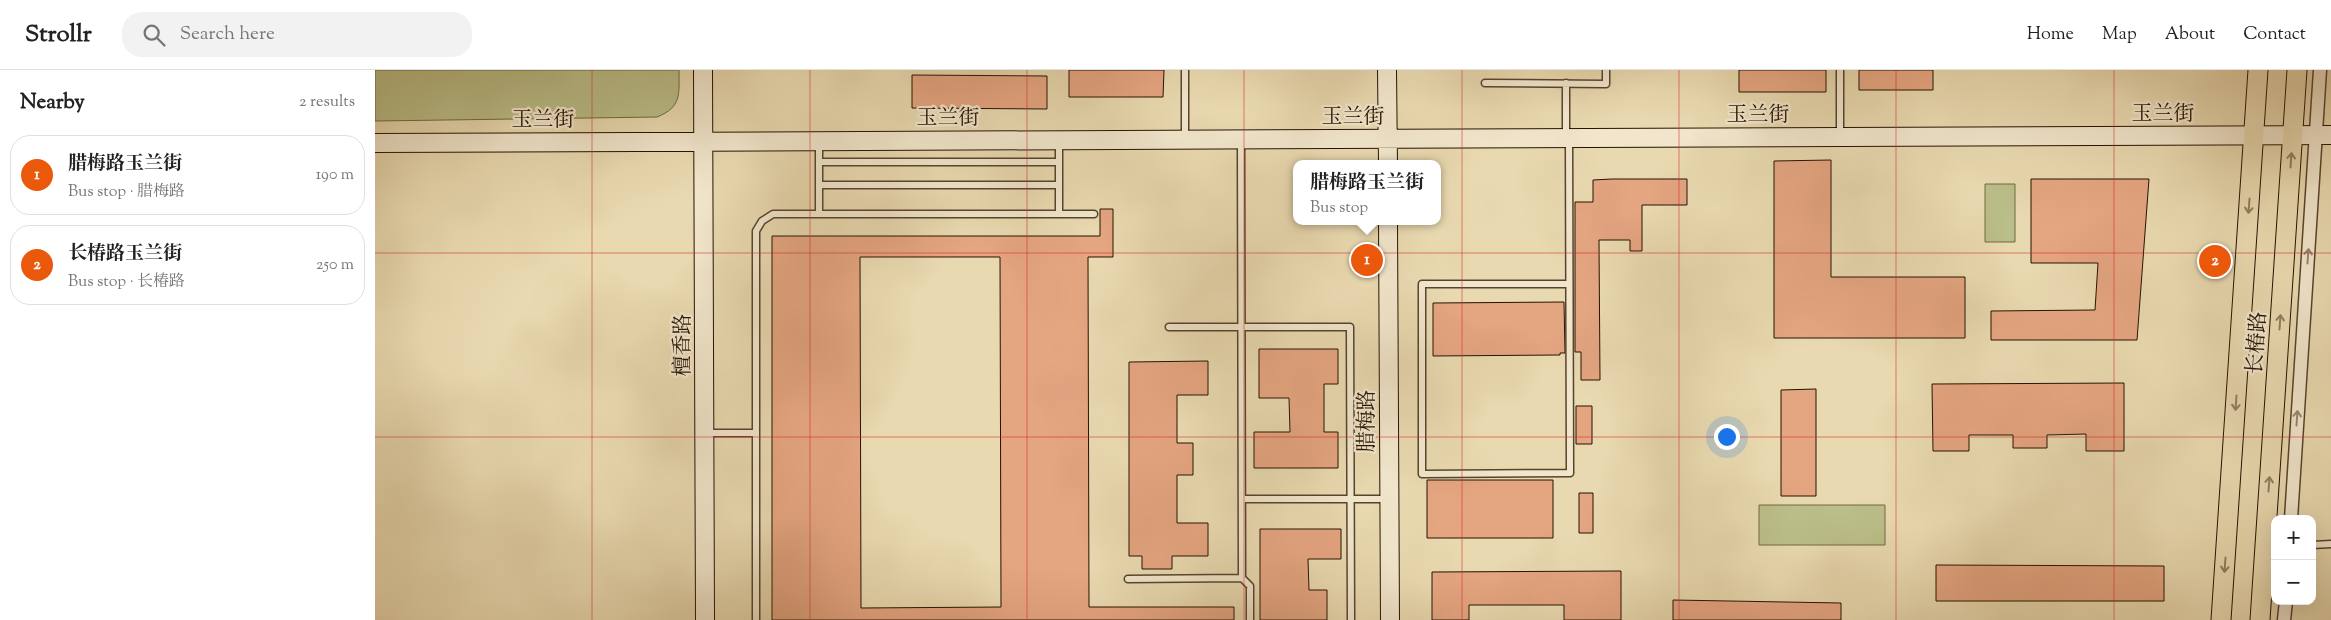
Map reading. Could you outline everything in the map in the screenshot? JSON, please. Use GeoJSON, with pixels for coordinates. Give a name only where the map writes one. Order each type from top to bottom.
{"type":"FeatureCollection","features":[{"type":"Feature","properties":{"kind":"main road","name":"长椿路"},"geometry":{"type":"LineString","coordinates":[[2221,620],[2258,70]]}},
{"type":"Feature","properties":{"kind":"main road","name":"长椿路"},"geometry":{"type":"LineString","coordinates":[[2260,620],[2297,70]]}},
{"type":"Feature","properties":{"kind":"street","name":"檀香路"},"geometry":{"type":"LineString","coordinates":[[703,70],[705,620]]}},
{"type":"Feature","properties":{"kind":"street"},"geometry":{"type":"LineString","coordinates":[[1387,70],[1388,160]]}},
{"type":"Feature","properties":{"kind":"street"},"geometry":{"type":"LineString","coordinates":[[2291,515],[2323,135],[2320,70]]}},
{"type":"Feature","properties":{"kind":"street","name":"玉兰街"},"geometry":{"type":"LineString","coordinates":[[375,142],[2323,135]]}},
{"type":"Feature","properties":{"kind":"street","name":"腊梅路"},"geometry":{"type":"LineString","coordinates":[[1388,225],[1390,620]]}},
{"type":"Feature","properties":{"kind":"street"},"geometry":{"type":"LineString","coordinates":[[2284,620],[2286,605]]}},
{"type":"Feature","properties":{"kind":"lane"},"geometry":{"type":"LineString","coordinates":[[1185,70],[1185,139]]}},
{"type":"Feature","properties":{"kind":"lane"},"geometry":{"type":"LineString","coordinates":[[1485,83],[1606,84],[1606,70]]}},
{"type":"Feature","properties":{"kind":"lane"},"geometry":{"type":"LineString","coordinates":[[1840,70],[1840,136]]}},
{"type":"Feature","properties":{"kind":"lane"},"geometry":{"type":"LineString","coordinates":[[1566,83],[1569,284],[1570,474],[1422,474],[1422,284],[1569,284]]}},
{"type":"Feature","properties":{"kind":"lane"},"geometry":{"type":"LineString","coordinates":[[1241,138],[1242,578],[1249,586],[1250,620]]}},
{"type":"Feature","properties":{"kind":"lane"},"geometry":{"type":"LineString","coordinates":[[819,140],[819,214]]}},
{"type":"Feature","properties":{"kind":"lane"},"geometry":{"type":"LineString","coordinates":[[1059,140],[1059,214]]}},
{"type":"Feature","properties":{"kind":"lane"},"geometry":{"type":"LineString","coordinates":[[819,162],[1059,162]]}},
{"type":"Feature","properties":{"kind":"lane"},"geometry":{"type":"LineString","coordinates":[[819,185],[1059,185]]}},
{"type":"Feature","properties":{"kind":"lane"},"geometry":{"type":"LineString","coordinates":[[756,620],[756,232],[762,221],[773,214],[1094,214]]}},
{"type":"Feature","properties":{"kind":"lane"},"geometry":{"type":"LineString","coordinates":[[1169,327],[1350,327],[1351,620]]}},
{"type":"Feature","properties":{"kind":"lane"},"geometry":{"type":"LineString","coordinates":[[705,433],[756,433]]}},
{"type":"Feature","properties":{"kind":"lane"},"geometry":{"type":"LineString","coordinates":[[1242,499],[1389,499]]}},
{"type":"Feature","properties":{"kind":"lane"},"geometry":{"type":"LineString","coordinates":[[2316,544],[2331,544]]}},
{"type":"Feature","properties":{"kind":"lane"},"geometry":{"type":"LineString","coordinates":[[1128,579],[1242,578]]}},
{"type":"Feature","properties":{"kind":"green space"},"geometry":{"type":"Polygon","coordinates":[[[375,70],[679,70],[679,93],[671,109],[657,117],[375,121],[375,70]]]}},
{"type":"Feature","properties":{"kind":"green space"},"geometry":{"type":"Polygon","coordinates":[[[1985,184],[2015,184],[2015,242],[1985,242],[1985,184]]]}},
{"type":"Feature","properties":{"kind":"green space"},"geometry":{"type":"Polygon","coordinates":[[[1759,505],[1885,505],[1885,545],[1759,545],[1759,505]]]}},
{"type":"Feature","properties":{"kind":"building"},"geometry":{"type":"Polygon","coordinates":[[[1069,70],[1164,70],[1163,97],[1069,97],[1069,70]]]}},
{"type":"Feature","properties":{"kind":"building"},"geometry":{"type":"Polygon","coordinates":[[[1739,70],[1826,70],[1826,92],[1739,92],[1739,70]]]}},
{"type":"Feature","properties":{"kind":"building"},"geometry":{"type":"Polygon","coordinates":[[[1859,70],[1933,70],[1933,90],[1859,90],[1859,70]]]}},
{"type":"Feature","properties":{"kind":"building"},"geometry":{"type":"Polygon","coordinates":[[[912,75],[1047,76],[1047,109],[912,108],[912,75]]]}},
{"type":"Feature","properties":{"kind":"building"},"geometry":{"type":"Polygon","coordinates":[[[1831,160],[1831,277],[1965,277],[1965,338],[1774,338],[1774,161],[1831,160]]]}},
{"type":"Feature","properties":{"kind":"building"},"geometry":{"type":"Polygon","coordinates":[[[1687,179],[1687,205],[1642,205],[1642,251],[1630,251],[1630,240],[1599,240],[1600,380],[1581,380],[1581,352],[1575,352],[1575,202],[1593,202],[1593,180],[1687,179]]]}},
{"type":"Feature","properties":{"kind":"building"},"geometry":{"type":"Polygon","coordinates":[[[2031,179],[2149,179],[2137,340],[1991,340],[1991,311],[2095,310],[2098,263],[2031,263],[2031,179]]]}},
{"type":"Feature","properties":{"kind":"building"},"geometry":{"type":"Polygon","coordinates":[[[1100,209],[1113,209],[1113,257],[1088,257],[1089,607],[1234,607],[1234,620],[772,620],[772,236],[1100,236],[1100,209]],[[860,257],[861,608],[1001,607],[1000,257],[860,257]]]}},
{"type":"Feature","properties":{"kind":"building"},"geometry":{"type":"Polygon","coordinates":[[[1564,302],[1565,353],[1560,353],[1560,355],[1433,356],[1433,303],[1564,302]]]}},
{"type":"Feature","properties":{"kind":"building"},"geometry":{"type":"Polygon","coordinates":[[[1259,349],[1338,349],[1338,384],[1324,384],[1324,432],[1338,432],[1338,468],[1254,468],[1254,432],[1290,432],[1289,398],[1259,398],[1259,349]]]}},
{"type":"Feature","properties":{"kind":"building"},"geometry":{"type":"Polygon","coordinates":[[[1208,361],[1208,395],[1177,395],[1177,443],[1193,443],[1193,475],[1177,475],[1177,523],[1208,523],[1208,556],[1172,556],[1172,569],[1142,569],[1142,556],[1129,556],[1129,362],[1208,361]]]}},
{"type":"Feature","properties":{"kind":"building"},"geometry":{"type":"Polygon","coordinates":[[[2124,383],[2124,451],[2086,451],[2086,434],[2047,435],[2047,448],[2013,448],[2013,435],[1969,435],[1969,451],[1933,451],[1932,384],[2124,383]]]}},
{"type":"Feature","properties":{"kind":"building"},"geometry":{"type":"Polygon","coordinates":[[[1816,389],[1816,496],[1781,496],[1781,390],[1816,389]]]}},
{"type":"Feature","properties":{"kind":"building"},"geometry":{"type":"Polygon","coordinates":[[[1576,406],[1592,406],[1592,444],[1576,444],[1576,406]]]}},
{"type":"Feature","properties":{"kind":"building"},"geometry":{"type":"Polygon","coordinates":[[[1427,480],[1553,480],[1553,538],[1427,538],[1427,480]]]}},
{"type":"Feature","properties":{"kind":"building"},"geometry":{"type":"Polygon","coordinates":[[[1579,493],[1593,493],[1593,533],[1579,533],[1579,493]]]}},
{"type":"Feature","properties":{"kind":"building"},"geometry":{"type":"Polygon","coordinates":[[[1260,529],[1341,529],[1341,559],[1308,559],[1309,590],[1327,590],[1327,620],[1260,620],[1260,529]]]}},
{"type":"Feature","properties":{"kind":"building"},"geometry":{"type":"Polygon","coordinates":[[[1936,565],[2164,566],[2164,601],[1936,601],[1936,565]]]}},
{"type":"Feature","properties":{"kind":"building"},"geometry":{"type":"Polygon","coordinates":[[[1621,571],[1621,620],[1564,620],[1564,605],[1469,605],[1469,620],[1432,620],[1432,572],[1621,571]]]}},
{"type":"Feature","properties":{"kind":"building"},"geometry":{"type":"Polygon","coordinates":[[[1673,600],[1841,603],[1841,620],[1673,620],[1673,600]]]}},
{"type":"Feature","properties":{"kind":"place","name":"腊梅路玉兰街"},"geometry":{"type":"Point","coordinates":[1367,260]}},
{"type":"Feature","properties":{"kind":"place","name":"长椿路玉兰街"},"geometry":{"type":"Point","coordinates":[2215,261]}}]}
